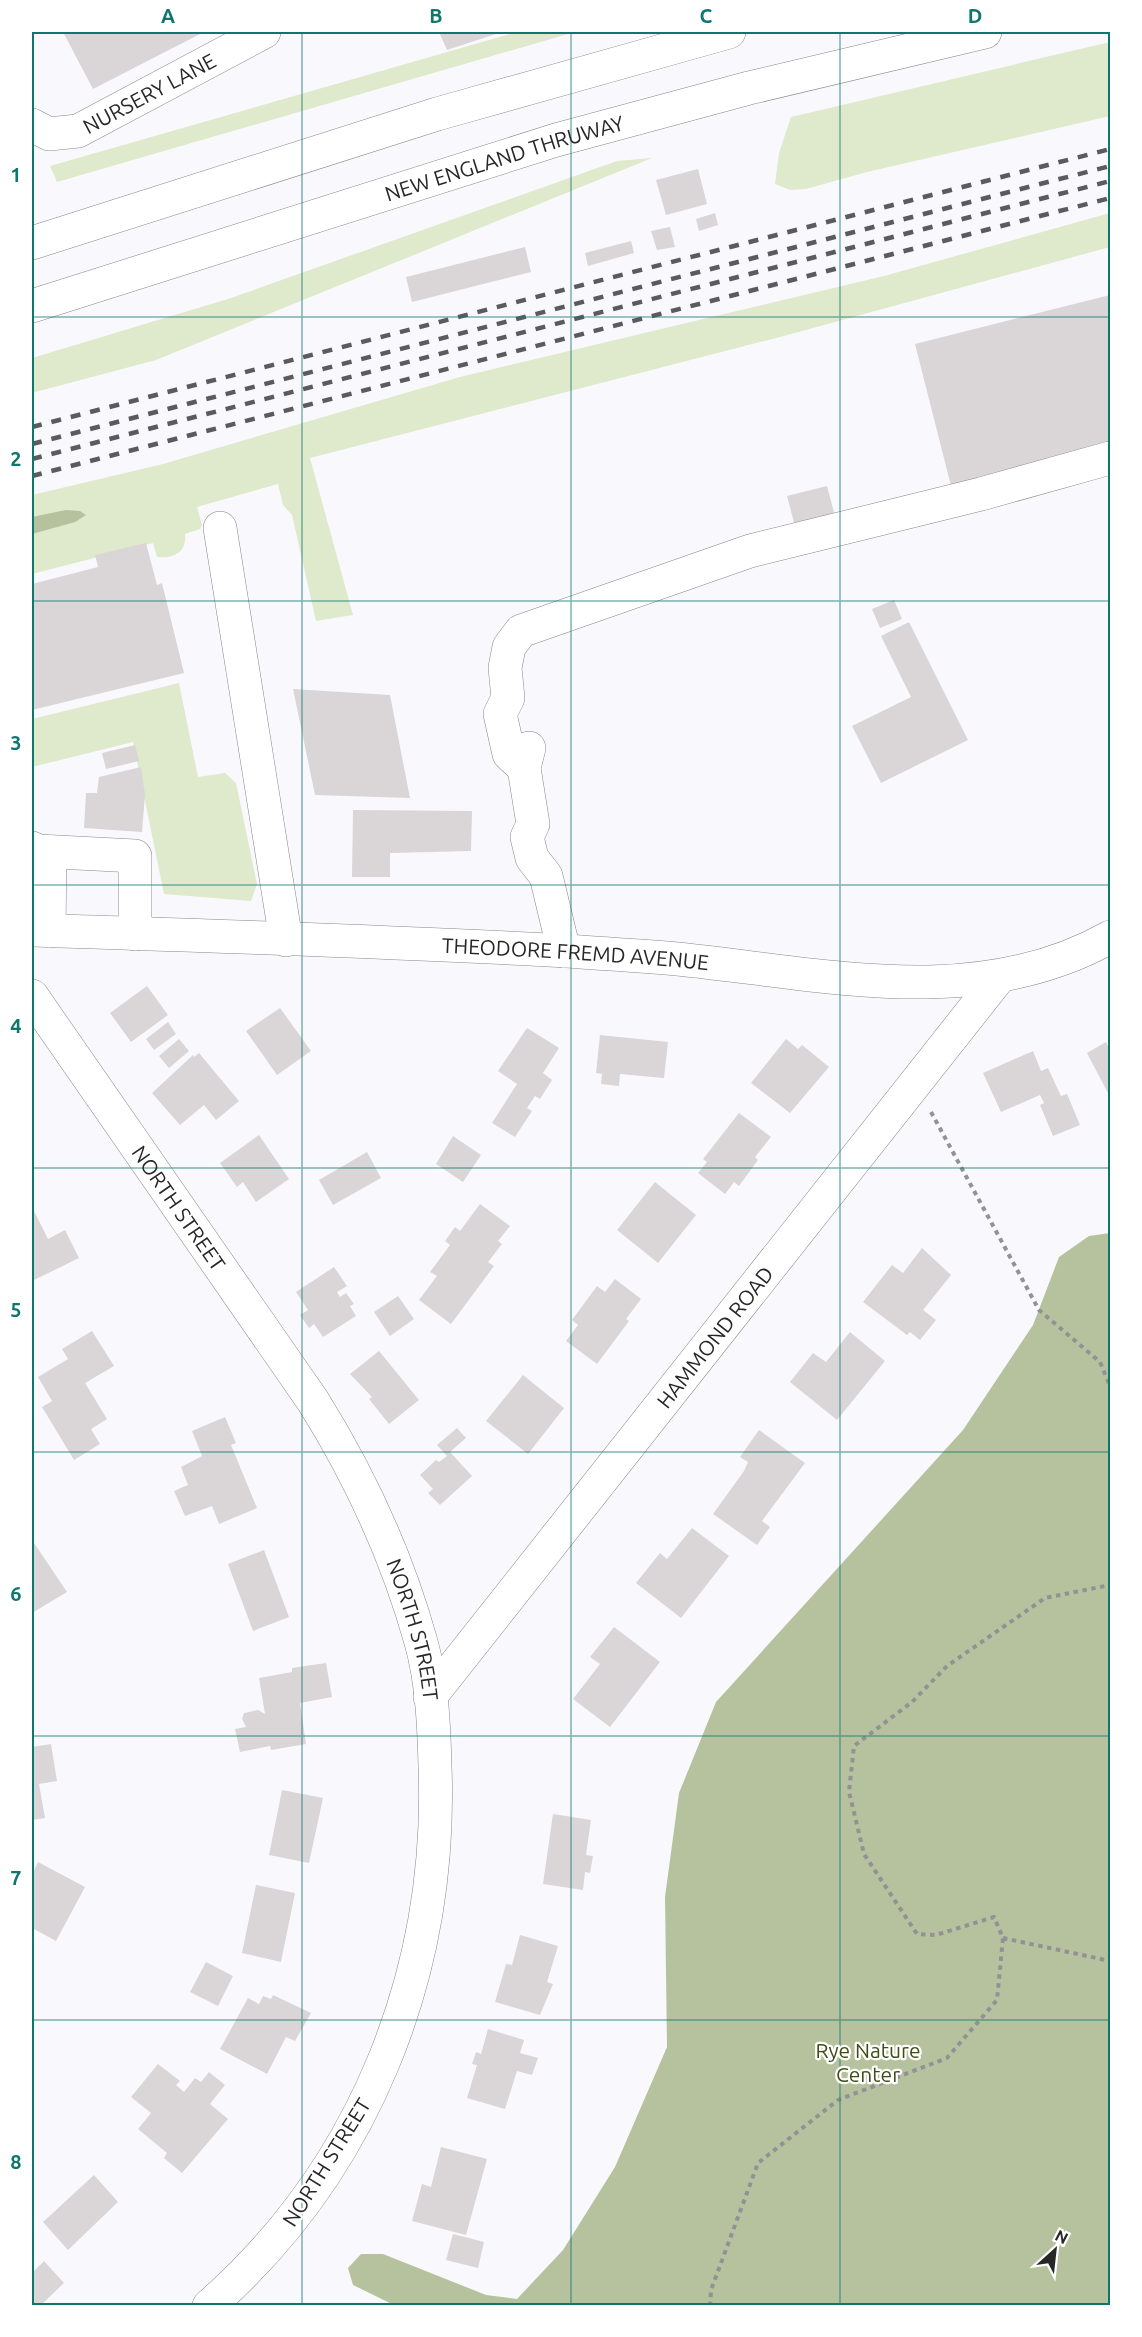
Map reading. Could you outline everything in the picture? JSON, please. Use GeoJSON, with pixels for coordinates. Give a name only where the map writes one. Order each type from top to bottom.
{"type":"FeatureCollection","features":[{"type":"Feature","properties":{"kind":"main road","name":"NURSERY LANE"},"geometry":{"type":"LineString","coordinates":[[32,125],[49,134],[78,131],[264,32]]}},
{"type":"Feature","properties":{"kind":"main road"},"geometry":{"type":"LineString","coordinates":[[32,243],[534,85],[729,32]]}},
{"type":"Feature","properties":{"kind":"main road","name":"NEW ENGLAND THRUWAY"},"geometry":{"type":"LineString","coordinates":[[32,306],[556,140],[738,91],[985,32]]}},
{"type":"Feature","properties":{"kind":"main road"},"geometry":{"type":"LineString","coordinates":[[32,222],[340,145]]}},
{"type":"Feature","properties":{"kind":"main road"},"geometry":{"type":"LineString","coordinates":[[32,327],[73,310],[170,263]]}},
{"type":"Feature","properties":{"kind":"main road"},"geometry":{"type":"LineString","coordinates":[[564,951],[546,876],[553,863],[551,854],[546,836],[533,824],[524,768],[530,749],[523,711],[508,698],[505,668],[509,647],[521,631],[750,551],[981,494],[1110,458]]}},
{"type":"Feature","properties":{"kind":"main road"},"geometry":{"type":"LineString","coordinates":[[220,528],[286,940]]}},
{"type":"Feature","properties":{"kind":"main road"},"geometry":{"type":"LineString","coordinates":[[40,930],[41,850],[135,856],[135,934]]}},
{"type":"Feature","properties":{"kind":"main road","name":"THEODORE FREMD AVENUE"},"geometry":{"type":"LineString","coordinates":[[40,930],[564,951],[688,960],[882,982],[932,983],[1000,976],[1066,958],[1110,937]]}},
{"type":"Feature","properties":{"kind":"main road","name":"HAMMOND ROAD"},"geometry":{"type":"LineString","coordinates":[[430,1697],[1000,976]]}},
{"type":"Feature","properties":{"kind":"main road","name":"NORTH STREET"},"geometry":{"type":"LineString","coordinates":[[32,996],[314,1401],[343,1448],[368,1496],[405,1593],[422,1644],[430,1697],[436,1788],[432,1871],[421,1947],[391,2046],[369,2097],[314,2190],[286,2228],[209,2306]]}},
{"type":"Feature","properties":{"kind":"path"},"geometry":{"type":"LineString","coordinates":[[915,1083],[1039,1310],[1100,1362],[1110,1386]]}},
{"type":"Feature","properties":{"kind":"path"},"geometry":{"type":"LineString","coordinates":[[710,2306],[711,2290],[758,2163],[838,2100],[946,2058],[997,2000],[1003,1938],[994,1917],[936,1935],[917,1934],[864,1854],[849,1792],[854,1746],[912,1702],[947,1666],[1045,1598],[1110,1585]]}},
{"type":"Feature","properties":{"kind":"path"},"geometry":{"type":"LineString","coordinates":[[1003,1938],[1110,1961]]}},
{"type":"Feature","properties":{"kind":"green space"},"geometry":{"type":"Polygon","coordinates":[[[517,32],[575,32],[57,182],[50,166],[517,32]]]}},
{"type":"Feature","properties":{"kind":"green space"},"geometry":{"type":"Polygon","coordinates":[[[1110,42],[1110,116],[867,172],[806,189],[790,190],[775,184],[779,153],[791,117],[1110,42]]]}},
{"type":"Feature","properties":{"kind":"green space"},"geometry":{"type":"Polygon","coordinates":[[[652,158],[156,360],[32,393],[32,358],[231,298],[617,161],[652,158]]]}},
{"type":"Feature","properties":{"kind":"green space"},"geometry":{"type":"Polygon","coordinates":[[[1110,213],[1110,247],[780,337],[310,458],[353,615],[316,621],[292,515],[283,505],[278,484],[197,507],[202,525],[200,529],[185,534],[182,550],[169,557],[157,557],[153,543],[32,574],[32,495],[163,464],[460,377],[884,276],[1110,213]]]}},
{"type":"Feature","properties":{"kind":"green space"},"geometry":{"type":"Polygon","coordinates":[[[66,510],[80,511],[86,515],[75,522],[32,534],[32,517],[66,510]]]}},
{"type":"Feature","properties":{"kind":"green space"},"geometry":{"type":"Polygon","coordinates":[[[179,683],[198,777],[225,773],[236,783],[257,884],[251,901],[164,894],[133,742],[32,767],[32,719],[179,683]]]}},
{"type":"Feature","properties":{"kind":"green space","name":"Rye Nature Center"},"geometry":{"type":"Polygon","coordinates":[[[1110,1233],[1110,2305],[396,2306],[353,2285],[348,2268],[361,2254],[383,2254],[486,2295],[517,2299],[563,2250],[615,2167],[667,2047],[665,1897],[679,1793],[716,1702],[963,1430],[1033,1325],[1059,1257],[1089,1236],[1110,1233]]]}},
{"type":"Feature","properties":{"kind":"building"},"geometry":{"type":"Polygon","coordinates":[[[63,32],[204,32],[93,89],[63,32]]]}},
{"type":"Feature","properties":{"kind":"building"},"geometry":{"type":"Polygon","coordinates":[[[439,32],[502,32],[447,50],[439,32]]]}},
{"type":"Feature","properties":{"kind":"building"},"geometry":{"type":"Polygon","coordinates":[[[698,169],[707,204],[666,215],[656,180],[698,169]]]}},
{"type":"Feature","properties":{"kind":"building"},"geometry":{"type":"Polygon","coordinates":[[[715,213],[718,225],[699,231],[696,219],[715,213]]]}},
{"type":"Feature","properties":{"kind":"building"},"geometry":{"type":"Polygon","coordinates":[[[670,227],[675,247],[657,250],[651,231],[670,227]]]}},
{"type":"Feature","properties":{"kind":"building"},"geometry":{"type":"Polygon","coordinates":[[[631,241],[634,253],[588,266],[585,253],[631,241]]]}},
{"type":"Feature","properties":{"kind":"building"},"geometry":{"type":"Polygon","coordinates":[[[525,247],[531,272],[412,302],[406,277],[525,247]]]}},
{"type":"Feature","properties":{"kind":"building"},"geometry":{"type":"Polygon","coordinates":[[[1110,295],[1110,450],[952,490],[915,344],[1110,295]]]}},
{"type":"Feature","properties":{"kind":"building"},"geometry":{"type":"Polygon","coordinates":[[[827,486],[836,520],[796,530],[787,496],[827,486]]]}},
{"type":"Feature","properties":{"kind":"building"},"geometry":{"type":"Polygon","coordinates":[[[146,543],[157,585],[162,583],[184,673],[32,710],[32,584],[98,567],[95,555],[146,543]]]}},
{"type":"Feature","properties":{"kind":"building"},"geometry":{"type":"Polygon","coordinates":[[[894,600],[902,619],[880,628],[872,609],[894,600]]]}},
{"type":"Feature","properties":{"kind":"building"},"geometry":{"type":"Polygon","coordinates":[[[909,622],[968,740],[881,783],[852,726],[911,697],[881,636],[909,622]]]}},
{"type":"Feature","properties":{"kind":"building"},"geometry":{"type":"Polygon","coordinates":[[[293,689],[390,695],[410,798],[315,795],[293,689]]]}},
{"type":"Feature","properties":{"kind":"building"},"geometry":{"type":"Polygon","coordinates":[[[135,745],[139,761],[106,769],[102,753],[135,745]]]}},
{"type":"Feature","properties":{"kind":"building"},"geometry":{"type":"Polygon","coordinates":[[[141,767],[145,795],[142,832],[84,828],[86,793],[97,793],[99,777],[141,767]]]}},
{"type":"Feature","properties":{"kind":"building"},"geometry":{"type":"Polygon","coordinates":[[[353,810],[472,811],[471,851],[390,853],[390,877],[352,877],[353,810]]]}},
{"type":"Feature","properties":{"kind":"building"},"geometry":{"type":"Polygon","coordinates":[[[147,986],[168,1015],[131,1042],[110,1013],[147,986]]]}},
{"type":"Feature","properties":{"kind":"building"},"geometry":{"type":"Polygon","coordinates":[[[280,1008],[311,1051],[277,1075],[246,1031],[280,1008]]]}},
{"type":"Feature","properties":{"kind":"building"},"geometry":{"type":"Polygon","coordinates":[[[168,1022],[176,1034],[154,1050],[146,1039],[168,1022]]]}},
{"type":"Feature","properties":{"kind":"building"},"geometry":{"type":"Polygon","coordinates":[[[527,1028],[559,1048],[543,1073],[552,1080],[540,1099],[535,1096],[527,1108],[532,1111],[515,1137],[492,1123],[517,1084],[498,1071],[527,1028]]]}},
{"type":"Feature","properties":{"kind":"building"},"geometry":{"type":"Polygon","coordinates":[[[600,1035],[668,1042],[664,1078],[620,1074],[619,1086],[601,1084],[602,1074],[596,1073],[600,1035]]]}},
{"type":"Feature","properties":{"kind":"building"},"geometry":{"type":"Polygon","coordinates":[[[179,1039],[189,1051],[169,1068],[159,1056],[179,1039]]]}},
{"type":"Feature","properties":{"kind":"building"},"geometry":{"type":"Polygon","coordinates":[[[786,1039],[798,1049],[802,1045],[829,1067],[790,1113],[751,1083],[786,1039]]]}},
{"type":"Feature","properties":{"kind":"building"},"geometry":{"type":"Polygon","coordinates":[[[1106,1042],[1110,1050],[1110,1097],[1087,1053],[1106,1042]]]}},
{"type":"Feature","properties":{"kind":"building"},"geometry":{"type":"Polygon","coordinates":[[[1033,1051],[1041,1071],[1048,1068],[1061,1096],[1067,1094],[1080,1125],[1053,1136],[1040,1105],[1044,1103],[1040,1095],[1001,1112],[983,1073],[1033,1051]]]}},
{"type":"Feature","properties":{"kind":"building"},"geometry":{"type":"Polygon","coordinates":[[[199,1053],[239,1101],[216,1120],[204,1105],[180,1125],[152,1093],[193,1055],[194,1057],[199,1053]]]}},
{"type":"Feature","properties":{"kind":"building"},"geometry":{"type":"Polygon","coordinates":[[[739,1113],[771,1137],[755,1157],[758,1160],[739,1186],[734,1182],[725,1194],[698,1173],[707,1162],[703,1159],[739,1113]]]}},
{"type":"Feature","properties":{"kind":"building"},"geometry":{"type":"Polygon","coordinates":[[[259,1135],[289,1179],[256,1202],[243,1182],[237,1187],[220,1163],[259,1135]]]}},
{"type":"Feature","properties":{"kind":"building"},"geometry":{"type":"Polygon","coordinates":[[[453,1136],[481,1155],[463,1182],[436,1164],[453,1136]]]}},
{"type":"Feature","properties":{"kind":"building"},"geometry":{"type":"Polygon","coordinates":[[[367,1152],[381,1178],[333,1205],[319,1180],[367,1152]]]}},
{"type":"Feature","properties":{"kind":"building"},"geometry":{"type":"Polygon","coordinates":[[[655,1182],[696,1215],[658,1263],[617,1230],[655,1182]]]}},
{"type":"Feature","properties":{"kind":"building"},"geometry":{"type":"Polygon","coordinates":[[[480,1204],[510,1226],[498,1241],[502,1244],[488,1262],[494,1266],[451,1324],[419,1300],[437,1276],[430,1272],[450,1245],[445,1241],[455,1227],[460,1231],[480,1204]]]}},
{"type":"Feature","properties":{"kind":"building"},"geometry":{"type":"Polygon","coordinates":[[[32,1207],[48,1239],[65,1230],[79,1258],[32,1281],[32,1207]]]}},
{"type":"Feature","properties":{"kind":"building"},"geometry":{"type":"Polygon","coordinates":[[[922,1248],[951,1275],[923,1310],[936,1320],[920,1340],[910,1332],[907,1335],[863,1302],[892,1265],[903,1273],[922,1248]]]}},
{"type":"Feature","properties":{"kind":"building"},"geometry":{"type":"Polygon","coordinates":[[[334,1267],[347,1286],[337,1292],[340,1297],[346,1293],[354,1304],[350,1306],[356,1316],[323,1337],[314,1324],[309,1328],[300,1315],[308,1310],[296,1292],[334,1267]]]}},
{"type":"Feature","properties":{"kind":"building"},"geometry":{"type":"Polygon","coordinates":[[[615,1279],[641,1299],[626,1319],[629,1321],[597,1364],[566,1341],[578,1325],[572,1320],[597,1286],[605,1292],[615,1279]]]}},
{"type":"Feature","properties":{"kind":"building"},"geometry":{"type":"Polygon","coordinates":[[[398,1296],[414,1319],[390,1336],[374,1312],[398,1296]]]}},
{"type":"Feature","properties":{"kind":"building"},"geometry":{"type":"Polygon","coordinates":[[[92,1331],[114,1366],[85,1383],[107,1419],[91,1429],[100,1444],[74,1460],[42,1407],[52,1401],[38,1377],[68,1359],[62,1349],[92,1331]]]}},
{"type":"Feature","properties":{"kind":"building"},"geometry":{"type":"Polygon","coordinates":[[[850,1332],[885,1361],[837,1420],[790,1382],[813,1353],[826,1362],[850,1332]]]}},
{"type":"Feature","properties":{"kind":"building"},"geometry":{"type":"Polygon","coordinates":[[[379,1351],[419,1400],[389,1424],[369,1399],[372,1397],[350,1374],[379,1351]]]}},
{"type":"Feature","properties":{"kind":"building"},"geometry":{"type":"Polygon","coordinates":[[[523,1375],[564,1408],[528,1454],[486,1421],[523,1375]]]}},
{"type":"Feature","properties":{"kind":"building"},"geometry":{"type":"Polygon","coordinates":[[[225,1417],[236,1443],[231,1445],[257,1508],[219,1524],[212,1506],[185,1516],[174,1491],[188,1485],[181,1467],[202,1456],[192,1431],[225,1417]]]}},
{"type":"Feature","properties":{"kind":"building"},"geometry":{"type":"Polygon","coordinates":[[[457,1428],[466,1438],[450,1452],[472,1476],[440,1505],[428,1493],[433,1489],[420,1475],[436,1460],[439,1462],[447,1456],[437,1445],[457,1428]]]}},
{"type":"Feature","properties":{"kind":"building"},"geometry":{"type":"Polygon","coordinates":[[[759,1430],[805,1463],[762,1521],[770,1527],[757,1545],[713,1514],[744,1471],[748,1462],[740,1457],[759,1430]]]}},
{"type":"Feature","properties":{"kind":"building"},"geometry":{"type":"Polygon","coordinates":[[[692,1528],[729,1556],[681,1618],[636,1583],[660,1553],[667,1559],[692,1528]]]}},
{"type":"Feature","properties":{"kind":"building"},"geometry":{"type":"Polygon","coordinates":[[[32,1540],[67,1592],[32,1613],[32,1540]]]}},
{"type":"Feature","properties":{"kind":"building"},"geometry":{"type":"Polygon","coordinates":[[[264,1550],[289,1617],[253,1631],[228,1564],[264,1550]]]}},
{"type":"Feature","properties":{"kind":"building"},"geometry":{"type":"Polygon","coordinates":[[[614,1627],[660,1662],[610,1727],[573,1699],[600,1664],[590,1657],[614,1627]]]}},
{"type":"Feature","properties":{"kind":"building"},"geometry":{"type":"Polygon","coordinates":[[[326,1663],[332,1697],[300,1703],[306,1744],[271,1750],[270,1746],[240,1752],[235,1729],[246,1727],[242,1719],[244,1713],[258,1710],[265,1714],[259,1678],[292,1672],[292,1668],[326,1663]]]}},
{"type":"Feature","properties":{"kind":"building"},"geometry":{"type":"Polygon","coordinates":[[[51,1744],[57,1781],[39,1784],[45,1818],[32,1820],[32,1747],[51,1744]]]}},
{"type":"Feature","properties":{"kind":"building"},"geometry":{"type":"Polygon","coordinates":[[[282,1790],[323,1798],[309,1863],[269,1855],[282,1790]]]}},
{"type":"Feature","properties":{"kind":"building"},"geometry":{"type":"Polygon","coordinates":[[[553,1814],[591,1820],[586,1855],[593,1856],[590,1873],[585,1872],[583,1890],[543,1884],[553,1814]]]}},
{"type":"Feature","properties":{"kind":"building"},"geometry":{"type":"Polygon","coordinates":[[[38,1862],[85,1887],[56,1941],[32,1928],[32,1875],[38,1862]]]}},
{"type":"Feature","properties":{"kind":"building"},"geometry":{"type":"Polygon","coordinates":[[[256,1885],[295,1893],[281,1962],[242,1953],[256,1885]]]}},
{"type":"Feature","properties":{"kind":"building"},"geometry":{"type":"Polygon","coordinates":[[[520,1935],[558,1946],[547,1982],[553,1984],[540,2015],[495,2002],[506,1964],[512,1965],[520,1935]]]}},
{"type":"Feature","properties":{"kind":"building"},"geometry":{"type":"Polygon","coordinates":[[[206,1962],[233,1976],[218,2006],[190,1992],[206,1962]]]}},
{"type":"Feature","properties":{"kind":"building"},"geometry":{"type":"Polygon","coordinates":[[[273,1995],[311,2013],[295,2041],[286,2037],[267,2074],[220,2049],[248,1998],[259,2004],[263,1996],[271,1999],[273,1995]]]}},
{"type":"Feature","properties":{"kind":"building"},"geometry":{"type":"Polygon","coordinates":[[[488,2029],[524,2040],[520,2053],[538,2058],[532,2075],[517,2071],[505,2109],[467,2098],[477,2065],[472,2064],[476,2052],[481,2054],[488,2029]]]}},
{"type":"Feature","properties":{"kind":"building"},"geometry":{"type":"Polygon","coordinates":[[[158,2064],[180,2081],[176,2085],[184,2092],[195,2078],[201,2082],[209,2072],[225,2085],[210,2104],[228,2119],[182,2173],[164,2158],[167,2153],[138,2129],[151,2113],[131,2097],[158,2064]]]}},
{"type":"Feature","properties":{"kind":"building"},"geometry":{"type":"Polygon","coordinates":[[[441,2147],[487,2159],[466,2235],[412,2221],[422,2184],[431,2187],[441,2147]]]}},
{"type":"Feature","properties":{"kind":"building"},"geometry":{"type":"Polygon","coordinates":[[[94,2175],[118,2202],[68,2250],[43,2222],[94,2175]]]}},
{"type":"Feature","properties":{"kind":"building"},"geometry":{"type":"Polygon","coordinates":[[[453,2234],[484,2242],[478,2268],[446,2260],[453,2234]]]}},
{"type":"Feature","properties":{"kind":"building"},"geometry":{"type":"Polygon","coordinates":[[[44,2261],[64,2283],[40,2306],[32,2306],[32,2273],[44,2261]]]}},
{"type":"Feature","properties":{"kind":"railway"},"geometry":{"type":"LineString","coordinates":[[32,427],[1110,149]]}},
{"type":"Feature","properties":{"kind":"railway"},"geometry":{"type":"LineString","coordinates":[[32,444],[1110,166]]}},
{"type":"Feature","properties":{"kind":"railway"},"geometry":{"type":"LineString","coordinates":[[32,459],[1110,181]]}},
{"type":"Feature","properties":{"kind":"railway"},"geometry":{"type":"LineString","coordinates":[[32,476],[1110,198]]}}]}
